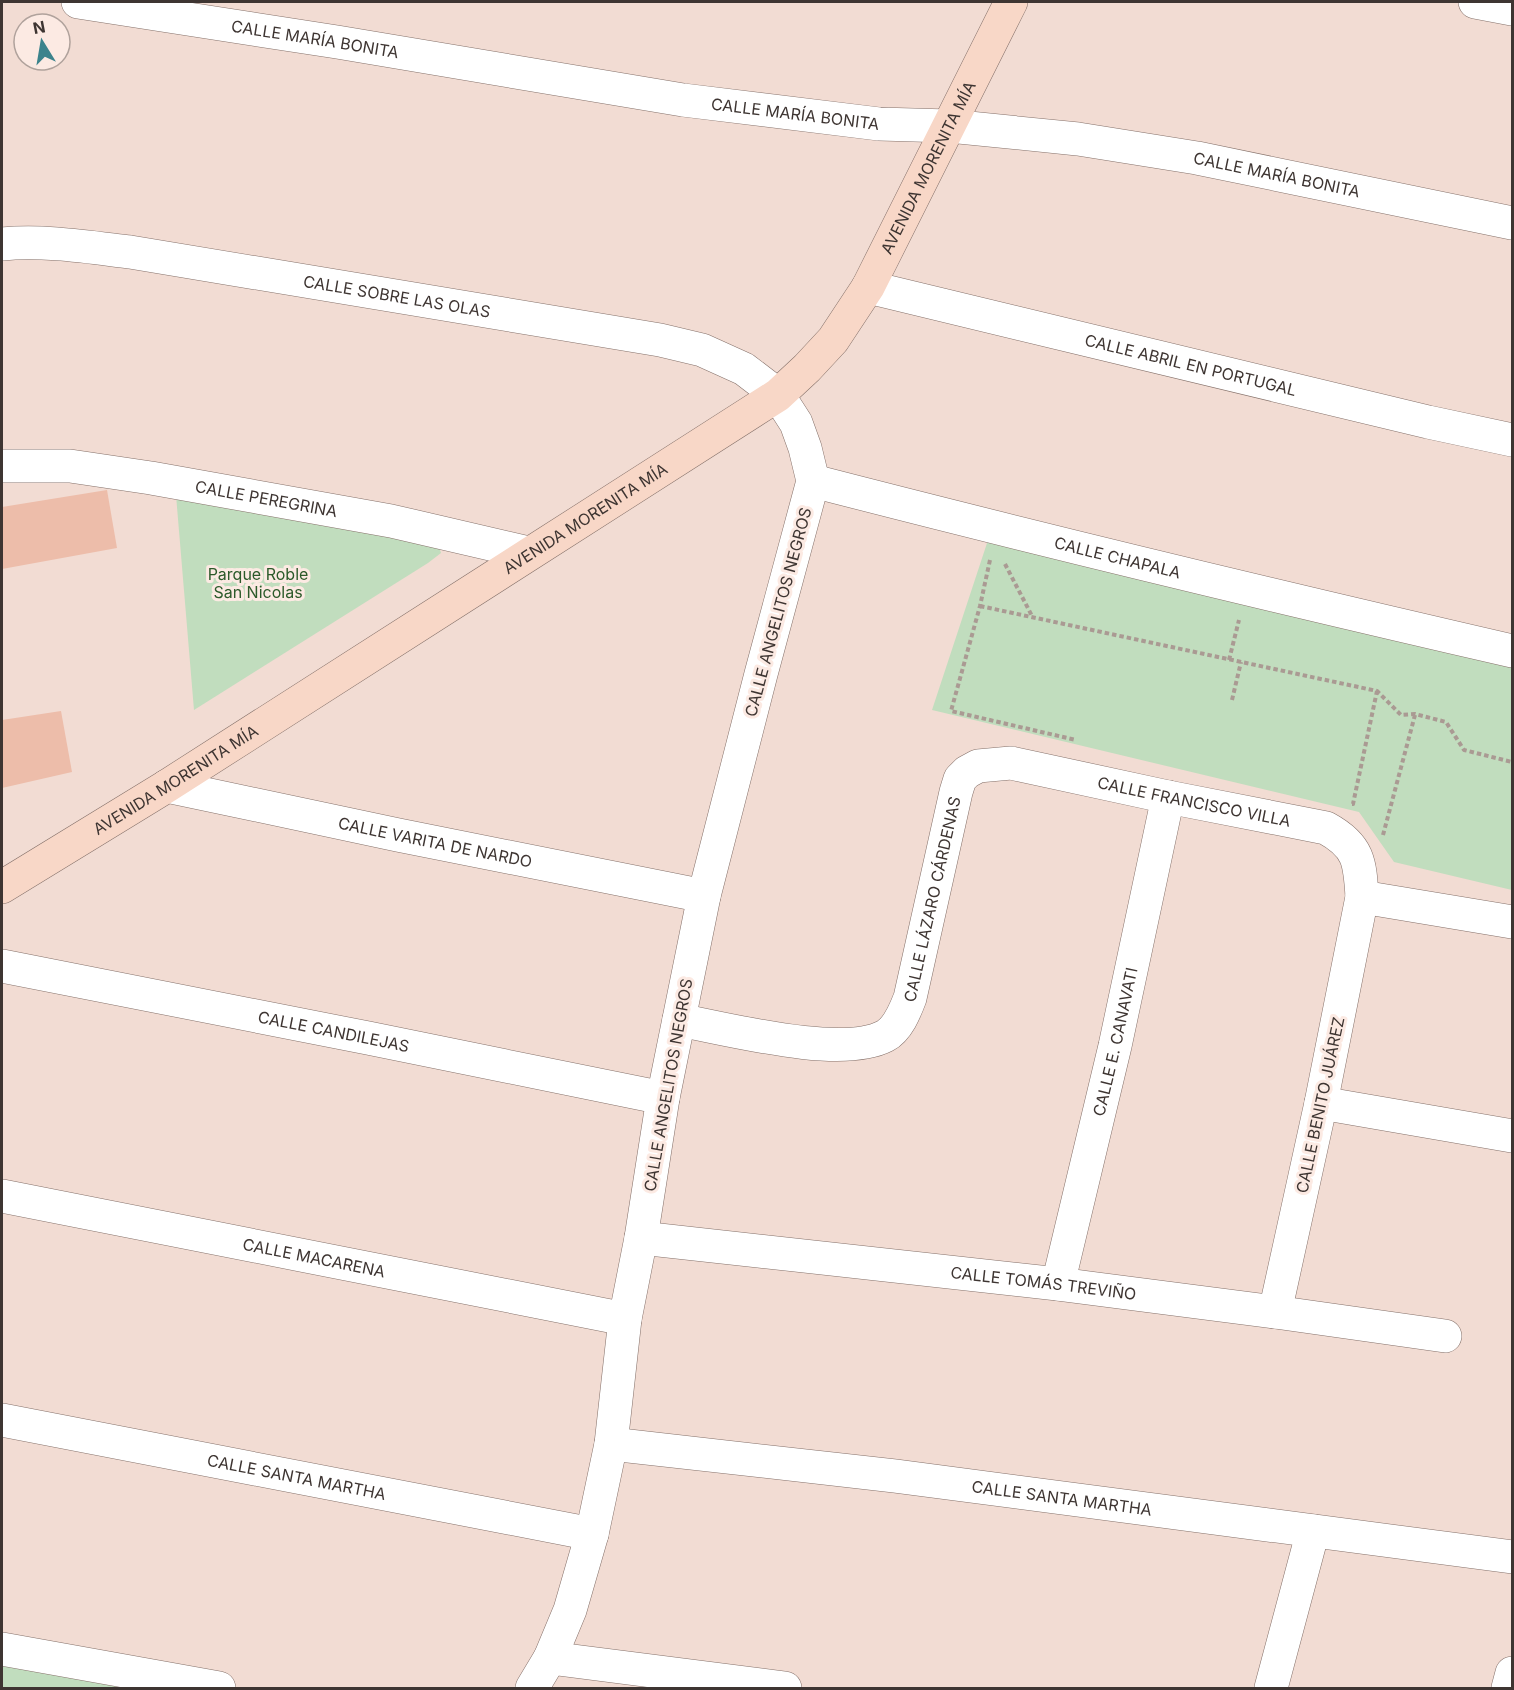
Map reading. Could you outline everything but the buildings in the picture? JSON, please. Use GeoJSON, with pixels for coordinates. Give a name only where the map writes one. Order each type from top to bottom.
{"type":"FeatureCollection","features":[{"type":"Feature","properties":{"kind":"street","name":"CALLE MARÍA BONITA"},"geometry":{"type":"LineString","coordinates":[[78,2],[337,42],[683,100],[879,124],[949,126],[1078,139],[1197,158],[1512,223]]}},
{"type":"Feature","properties":{"kind":"street","name":"AVENIDA MORENITA MÍA"},"geometry":{"type":"LineString","coordinates":[[2,887],[167,786],[778,395],[833,340],[868,287],[1011,2]]}},
{"type":"Feature","properties":{"kind":"street"},"geometry":{"type":"LineString","coordinates":[[1475,2],[1512,9]]}},
{"type":"Feature","properties":{"kind":"street","name":"CALLE SOBRE LAS OLAS"},"geometry":{"type":"LineString","coordinates":[[2,244],[68,244],[130,252],[660,340],[702,350],[744,369],[778,395]]}},
{"type":"Feature","properties":{"kind":"street","name":"CALLE ABRIL EN PORTUGAL"},"geometry":{"type":"LineString","coordinates":[[868,287],[1428,422],[1512,440]]}},
{"type":"Feature","properties":{"kind":"street"},"geometry":{"type":"LineString","coordinates":[[778,395],[796,423],[813,481]]}},
{"type":"Feature","properties":{"kind":"street","name":"CALLE PEREGRINA"},"geometry":{"type":"LineString","coordinates":[[2,466],[70,466],[151,478],[391,521],[529,553]]}},
{"type":"Feature","properties":{"kind":"street","name":"CALLE CHAPALA"},"geometry":{"type":"LineString","coordinates":[[813,481],[1033,538],[1512,651]]}},
{"type":"Feature","properties":{"kind":"street","name":"CALLE ANGELITOS NEGROS"},"geometry":{"type":"LineString","coordinates":[[532,1689],[550,1658],[570,1610],[592,1534],[611,1444],[625,1319],[641,1238],[663,1098],[704,896],[813,481]]}},
{"type":"Feature","properties":{"kind":"street","name":"CALLE FRANCISCO VILLA"},"geometry":{"type":"LineString","coordinates":[[978,766],[1011,763],[1326,828],[1341,837],[1353,849],[1361,872],[1362,897]]}},
{"type":"Feature","properties":{"kind":"street","name":"CALLE LÁZARO CÁRDENAS"},"geometry":{"type":"LineString","coordinates":[[679,1020],[814,1043],[844,1045],[869,1042],[887,1035],[901,1019],[910,998],[960,779],[978,766]]}},
{"type":"Feature","properties":{"kind":"street","name":"CALLE VARITA DE NARDO"},"geometry":{"type":"LineString","coordinates":[[167,786],[704,896]]}},
{"type":"Feature","properties":{"kind":"street","name":"CALLE E. CANAVATI"},"geometry":{"type":"LineString","coordinates":[[1058,1284],[1115,1046],[1168,797]]}},
{"type":"Feature","properties":{"kind":"street"},"geometry":{"type":"LineString","coordinates":[[1362,897],[1512,922]]}},
{"type":"Feature","properties":{"kind":"street","name":"CALLE BENITO JUÁREZ"},"geometry":{"type":"LineString","coordinates":[[1275,1312],[1321,1103],[1362,897]]}},
{"type":"Feature","properties":{"kind":"street","name":"CALLE CANDILEJAS"},"geometry":{"type":"LineString","coordinates":[[2,966],[663,1098]]}},
{"type":"Feature","properties":{"kind":"street"},"geometry":{"type":"LineString","coordinates":[[1321,1103],[1512,1136]]}},
{"type":"Feature","properties":{"kind":"street","name":"CALLE MACARENA"},"geometry":{"type":"LineString","coordinates":[[2,1196],[625,1319]]}},
{"type":"Feature","properties":{"kind":"street","name":"CALLE TOMÁS TREVIÑO"},"geometry":{"type":"LineString","coordinates":[[641,1238],[1058,1284],[1445,1336]]}},
{"type":"Feature","properties":{"kind":"street","name":"CALLE SANTA MARTHA"},"geometry":{"type":"LineString","coordinates":[[2,1420],[592,1534]]}},
{"type":"Feature","properties":{"kind":"street","name":"CALLE SANTA MARTHA"},"geometry":{"type":"LineString","coordinates":[[611,1444],[895,1476],[1512,1557]]}},
{"type":"Feature","properties":{"kind":"street"},"geometry":{"type":"LineString","coordinates":[[1271,1689],[1313,1531]]}},
{"type":"Feature","properties":{"kind":"street"},"geometry":{"type":"LineString","coordinates":[[2,1649],[219,1689]]}},
{"type":"Feature","properties":{"kind":"street"},"geometry":{"type":"LineString","coordinates":[[550,1658],[785,1689]]}},
{"type":"Feature","properties":{"kind":"street"},"geometry":{"type":"LineString","coordinates":[[1508,1689],[1512,1672]]}},
{"type":"Feature","properties":{"kind":"path"},"geometry":{"type":"LineString","coordinates":[[1005,564],[1032,617]]}},
{"type":"Feature","properties":{"kind":"path"},"geometry":{"type":"LineString","coordinates":[[1078,740],[951,711],[980,606],[1377,691],[1401,715],[1415,714],[1446,722],[1464,750],[1512,762]]}},
{"type":"Feature","properties":{"kind":"path"},"geometry":{"type":"LineString","coordinates":[[1228,660],[1240,613]]}},
{"type":"Feature","properties":{"kind":"path"},"geometry":{"type":"LineString","coordinates":[[1232,700],[1241,662]]}},
{"type":"Feature","properties":{"kind":"path"},"geometry":{"type":"LineString","coordinates":[[1342,801],[1353,804],[1377,691]]}},
{"type":"Feature","properties":{"kind":"path"},"geometry":{"type":"LineString","coordinates":[[1380,846],[1415,714]]}},
{"type":"Feature","properties":{"kind":"green space","name":"Parque Roble San Nicolas"},"geometry":{"type":"Polygon","coordinates":[[[176,495],[437,540],[441,553],[194,710],[176,495]]]}},
{"type":"Feature","properties":{"kind":"green space"},"geometry":{"type":"Polygon","coordinates":[[[990,534],[1512,654],[1512,890],[1394,862],[1359,812],[932,710],[990,534]]]}},
{"type":"Feature","properties":{"kind":"green space"},"geometry":{"type":"Polygon","coordinates":[[[2,1657],[172,1688],[2,1688],[2,1657]]]}}]}
